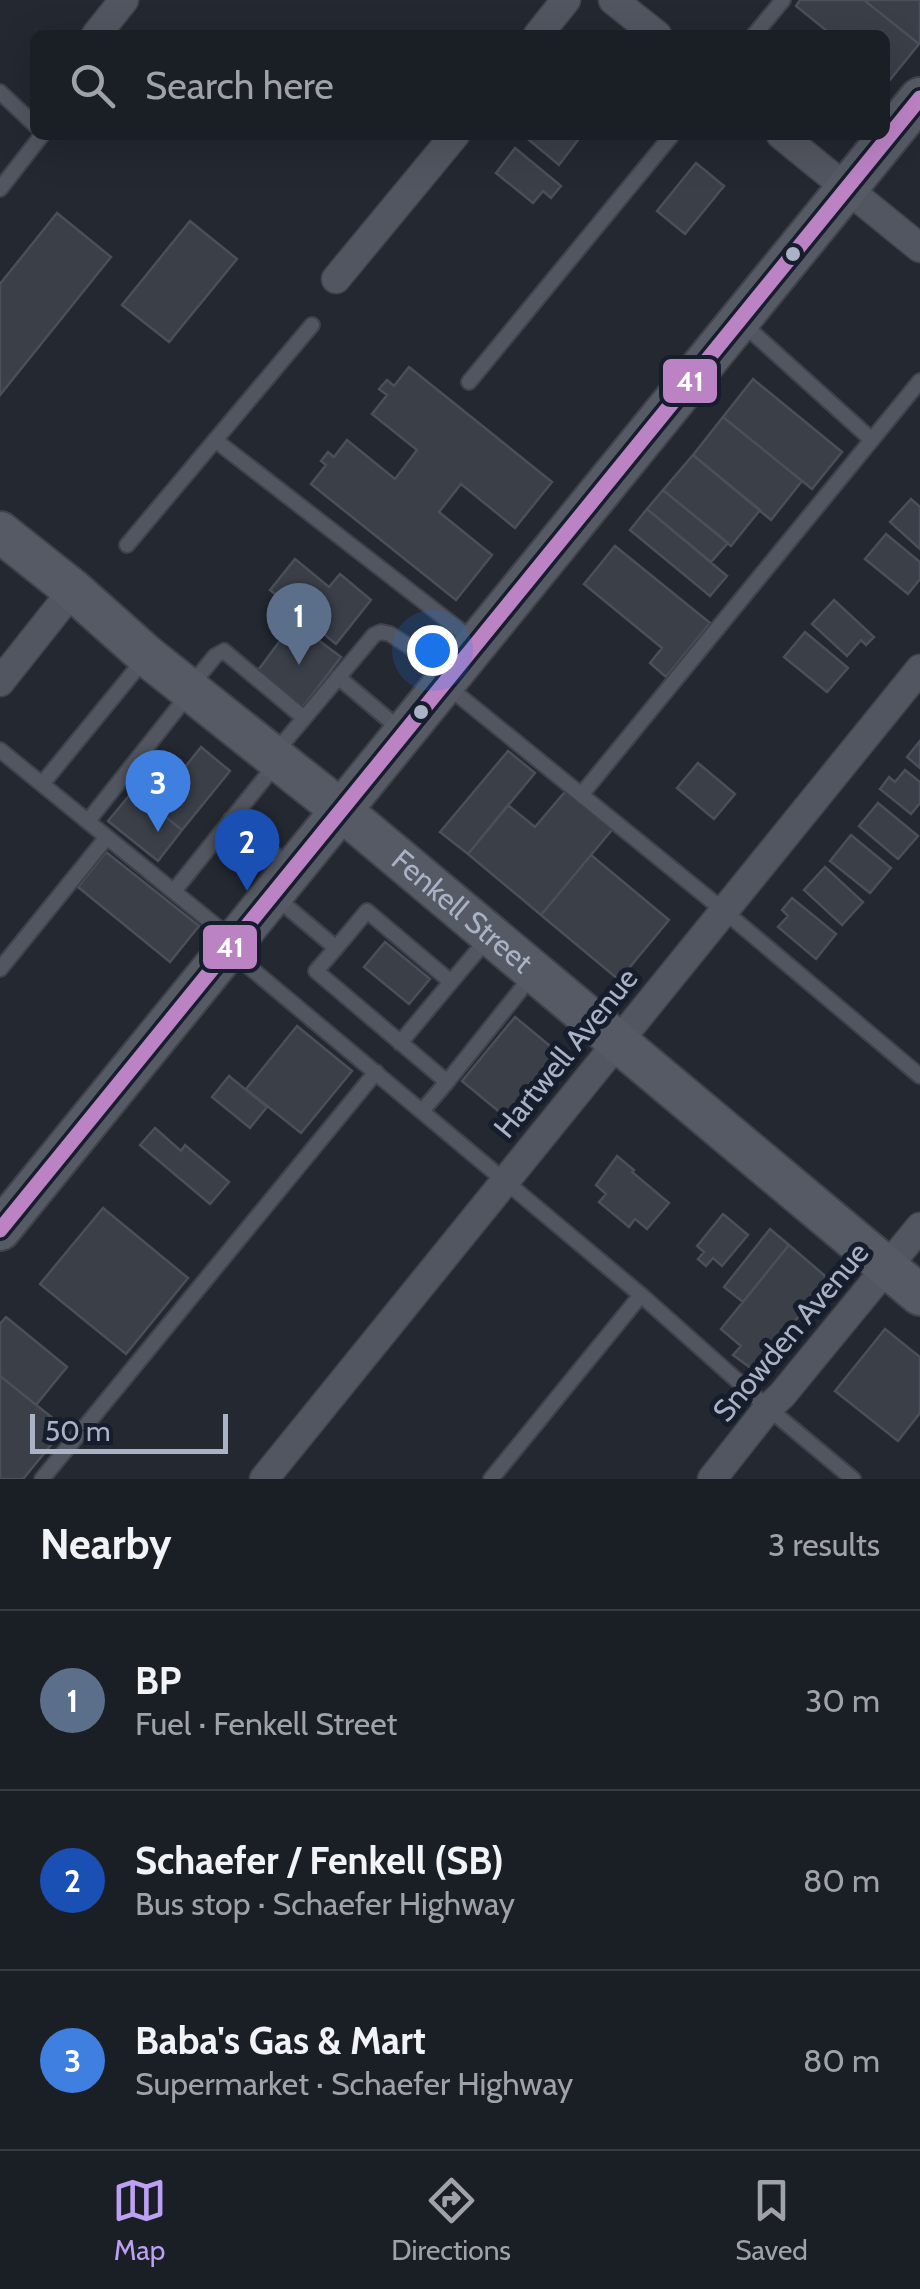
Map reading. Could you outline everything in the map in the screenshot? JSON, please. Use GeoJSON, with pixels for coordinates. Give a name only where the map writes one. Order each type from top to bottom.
{"type":"FeatureCollection","features":[{"type":"Feature","properties":{"kind":"street"},"geometry":{"type":"LineString","coordinates":[[100,30],[124,0]]}},
{"type":"Feature","properties":{"kind":"street"},"geometry":{"type":"LineString","coordinates":[[542,30],[566,0]]}},
{"type":"Feature","properties":{"kind":"street"},"geometry":{"type":"LineString","coordinates":[[614,0],[651,30]]}},
{"type":"Feature","properties":{"kind":"street"},"geometry":{"type":"LineString","coordinates":[[890,135],[920,98]]}},
{"type":"Feature","properties":{"kind":"street"},"geometry":{"type":"LineString","coordinates":[[336,279],[451,140]]}},
{"type":"Feature","properties":{"kind":"street"},"geometry":{"type":"LineString","coordinates":[[787,140],[920,248]]}},
{"type":"Feature","properties":{"kind":"street"},"geometry":{"type":"LineString","coordinates":[[0,1230],[886,140]]}},
{"type":"Feature","properties":{"kind":"street","name":"Fenkell Street"},"geometry":{"type":"LineString","coordinates":[[0,532],[147,656],[342,810],[920,1294]]}},
{"type":"Feature","properties":{"kind":"street"},"geometry":{"type":"LineString","coordinates":[[0,682],[73,590]]}},
{"type":"Feature","properties":{"kind":"street","name":"Hartwell Avenue"},"geometry":{"type":"LineString","coordinates":[[264,1479],[920,669]]}},
{"type":"Feature","properties":{"kind":"street","name":"Snowden Avenue"},"geometry":{"type":"LineString","coordinates":[[712,1479],[920,1227]]}},
{"type":"Feature","properties":{"kind":"lane"},"geometry":{"type":"LineString","coordinates":[[758,30],[783,0]]}},
{"type":"Feature","properties":{"kind":"lane"},"geometry":{"type":"LineString","coordinates":[[0,92],[30,121]]}},
{"type":"Feature","properties":{"kind":"lane"},"geometry":{"type":"LineString","coordinates":[[0,189],[38,140]]}},
{"type":"Feature","properties":{"kind":"lane"},"geometry":{"type":"LineString","coordinates":[[469,382],[668,140]]}},
{"type":"Feature","properties":{"kind":"lane"},"geometry":{"type":"LineString","coordinates":[[740,320],[872,440]]}},
{"type":"Feature","properties":{"kind":"lane"},"geometry":{"type":"LineString","coordinates":[[127,545],[312,325]]}},
{"type":"Feature","properties":{"kind":"lane"},"geometry":{"type":"LineString","coordinates":[[581,795],[920,381]]}},
{"type":"Feature","properties":{"kind":"lane"},"geometry":{"type":"LineString","coordinates":[[214,440],[478,644]]}},
{"type":"Feature","properties":{"kind":"lane"},"geometry":{"type":"LineString","coordinates":[[174,891],[366,642],[381,632],[390,634],[920,1076]]}},
{"type":"Feature","properties":{"kind":"lane"},"geometry":{"type":"LineString","coordinates":[[88,822],[215,656],[224,651],[304,718]]}},
{"type":"Feature","properties":{"kind":"lane"},"geometry":{"type":"LineString","coordinates":[[42,784],[147,656]]}},
{"type":"Feature","properties":{"kind":"lane"},"geometry":{"type":"LineString","coordinates":[[338,676],[405,733]]}},
{"type":"Feature","properties":{"kind":"lane"},"geometry":{"type":"LineString","coordinates":[[0,750],[174,891],[376,1072],[854,1479]]}},
{"type":"Feature","properties":{"kind":"lane"},"geometry":{"type":"LineString","coordinates":[[231,819],[336,948]]}},
{"type":"Feature","properties":{"kind":"lane"},"geometry":{"type":"LineString","coordinates":[[0,969],[107,837]]}},
{"type":"Feature","properties":{"kind":"lane"},"geometry":{"type":"LineString","coordinates":[[447,1082],[316,972],[367,911],[451,982]]}},
{"type":"Feature","properties":{"kind":"lane"},"geometry":{"type":"LineString","coordinates":[[400,1042],[490,935]]}},
{"type":"Feature","properties":{"kind":"lane"},"geometry":{"type":"LineString","coordinates":[[422,1111],[535,972]]}},
{"type":"Feature","properties":{"kind":"lane"},"geometry":{"type":"LineString","coordinates":[[42,1479],[376,1072]]}},
{"type":"Feature","properties":{"kind":"lane"},"geometry":{"type":"LineString","coordinates":[[491,1479],[641,1295]]}},
{"type":"Feature","properties":{"kind":"building"},"geometry":{"type":"Polygon","coordinates":[[[800,0],[864,0],[919,44],[890,80],[890,30],[826,30],[796,6],[800,0]]]}},
{"type":"Feature","properties":{"kind":"building"},"geometry":{"type":"Polygon","coordinates":[[[864,0],[920,0],[920,43],[919,44],[864,0]]]}},
{"type":"Feature","properties":{"kind":"building"},"geometry":{"type":"Polygon","coordinates":[[[529,140],[578,140],[559,165],[529,140]]]}},
{"type":"Feature","properties":{"kind":"building"},"geometry":{"type":"Polygon","coordinates":[[[515,148],[561,186],[551,198],[543,191],[533,203],[496,173],[515,148]]]}},
{"type":"Feature","properties":{"kind":"building"},"geometry":{"type":"Polygon","coordinates":[[[696,163],[724,186],[685,234],[657,211],[696,163]]]}},
{"type":"Feature","properties":{"kind":"building"},"geometry":{"type":"Polygon","coordinates":[[[57,213],[111,257],[0,395],[0,284],[57,213]]]}},
{"type":"Feature","properties":{"kind":"building"},"geometry":{"type":"Polygon","coordinates":[[[190,221],[237,259],[169,342],[122,305],[190,221]]]}},
{"type":"Feature","properties":{"kind":"building"},"geometry":{"type":"Polygon","coordinates":[[[409,367],[552,482],[515,528],[461,484],[439,512],[492,555],[456,600],[311,484],[326,465],[321,461],[328,452],[334,457],[347,440],[395,479],[417,450],[372,414],[387,395],[379,389],[387,380],[394,386],[409,367]]]}},
{"type":"Feature","properties":{"kind":"building"},"geometry":{"type":"Polygon","coordinates":[[[753,379],[842,452],[812,489],[723,417],[753,379]]]}},
{"type":"Feature","properties":{"kind":"building"},"geometry":{"type":"Polygon","coordinates":[[[723,417],[802,481],[771,520],[693,455],[723,417]]]}},
{"type":"Feature","properties":{"kind":"building"},"geometry":{"type":"Polygon","coordinates":[[[693,455],[760,510],[731,546],[663,490],[693,455]]]}},
{"type":"Feature","properties":{"kind":"building"},"geometry":{"type":"Polygon","coordinates":[[[663,490],[728,543],[711,562],[647,509],[663,490]]]}},
{"type":"Feature","properties":{"kind":"building"},"geometry":{"type":"Polygon","coordinates":[[[911,499],[920,507],[920,549],[890,522],[911,499]]]}},
{"type":"Feature","properties":{"kind":"building"},"geometry":{"type":"Polygon","coordinates":[[[647,509],[727,576],[710,596],[630,530],[647,509]]]}},
{"type":"Feature","properties":{"kind":"building"},"geometry":{"type":"Polygon","coordinates":[[[886,534],[920,562],[920,579],[908,594],[865,559],[886,534]]]}},
{"type":"Feature","properties":{"kind":"building"},"geometry":{"type":"Polygon","coordinates":[[[615,546],[710,623],[666,677],[650,663],[662,648],[584,584],[615,546]]]}},
{"type":"Feature","properties":{"kind":"building"},"geometry":{"type":"Polygon","coordinates":[[[295,559],[329,587],[340,574],[371,600],[336,644],[270,590],[295,559]]]}},
{"type":"Feature","properties":{"kind":"building"},"geometry":{"type":"Polygon","coordinates":[[[834,600],[874,637],[866,645],[861,640],[847,656],[812,624],[834,600]]]}},
{"type":"Feature","properties":{"kind":"building"},"geometry":{"type":"Polygon","coordinates":[[[294,622],[341,657],[302,708],[256,673],[294,622]]]}},
{"type":"Feature","properties":{"kind":"building"},"geometry":{"type":"Polygon","coordinates":[[[805,632],[848,668],[827,692],[784,657],[805,632]]]}},
{"type":"Feature","properties":{"kind":"building"},"geometry":{"type":"Polygon","coordinates":[[[920,741],[920,768],[907,757],[920,741]]]}},
{"type":"Feature","properties":{"kind":"building"},"geometry":{"type":"Polygon","coordinates":[[[201,747],[230,771],[182,830],[153,807],[201,747]]]}},
{"type":"Feature","properties":{"kind":"building"},"geometry":{"type":"Polygon","coordinates":[[[508,751],[535,773],[468,854],[440,832],[508,751]]]}},
{"type":"Feature","properties":{"kind":"building"},"geometry":{"type":"Polygon","coordinates":[[[698,763],[735,794],[714,819],[677,788],[698,763]]]}},
{"type":"Feature","properties":{"kind":"building"},"geometry":{"type":"Polygon","coordinates":[[[905,770],[920,782],[920,803],[911,814],[880,789],[889,777],[895,782],[905,770]]]}},
{"type":"Feature","properties":{"kind":"building"},"geometry":{"type":"Polygon","coordinates":[[[569,787],[616,825],[541,915],[468,854],[508,805],[535,827],[569,787]]]}},
{"type":"Feature","properties":{"kind":"building"},"geometry":{"type":"Polygon","coordinates":[[[133,791],[182,830],[158,861],[108,821],[133,791]]]}},
{"type":"Feature","properties":{"kind":"building"},"geometry":{"type":"Polygon","coordinates":[[[878,803],[918,836],[898,859],[859,826],[878,803]]]}},
{"type":"Feature","properties":{"kind":"building"},"geometry":{"type":"Polygon","coordinates":[[[851,835],[891,868],[870,893],[830,861],[851,835]]]}},
{"type":"Feature","properties":{"kind":"building"},"geometry":{"type":"Polygon","coordinates":[[[106,852],[199,926],[170,962],[78,887],[106,852]]]}},
{"type":"Feature","properties":{"kind":"building"},"geometry":{"type":"Polygon","coordinates":[[[591,855],[669,920],[619,980],[541,915],[591,855]]]}},
{"type":"Feature","properties":{"kind":"building"},"geometry":{"type":"Polygon","coordinates":[[[825,867],[863,902],[842,925],[804,890],[825,867]]]}},
{"type":"Feature","properties":{"kind":"building"},"geometry":{"type":"Polygon","coordinates":[[[792,898],[836,934],[816,959],[778,927],[788,916],[782,910],[792,898]]]}},
{"type":"Feature","properties":{"kind":"building"},"geometry":{"type":"Polygon","coordinates":[[[385,942],[430,979],[409,1004],[364,967],[385,942]]]}},
{"type":"Feature","properties":{"kind":"building"},"geometry":{"type":"Polygon","coordinates":[[[515,1017],[561,1055],[508,1119],[462,1081],[515,1017]]]}},
{"type":"Feature","properties":{"kind":"building"},"geometry":{"type":"Polygon","coordinates":[[[297,1026],[352,1071],[301,1133],[246,1089],[297,1026]]]}},
{"type":"Feature","properties":{"kind":"building"},"geometry":{"type":"Polygon","coordinates":[[[229,1076],[267,1107],[250,1128],[212,1097],[229,1076]]]}},
{"type":"Feature","properties":{"kind":"building"},"geometry":{"type":"Polygon","coordinates":[[[155,1128],[181,1151],[185,1145],[229,1182],[210,1204],[140,1145],[155,1128]]]}},
{"type":"Feature","properties":{"kind":"building"},"geometry":{"type":"Polygon","coordinates":[[[617,1156],[669,1203],[647,1229],[635,1219],[629,1227],[599,1202],[606,1194],[596,1185],[617,1156]]]}},
{"type":"Feature","properties":{"kind":"building"},"geometry":{"type":"Polygon","coordinates":[[[103,1208],[188,1278],[126,1354],[40,1284],[103,1208]]]}},
{"type":"Feature","properties":{"kind":"building"},"geometry":{"type":"Polygon","coordinates":[[[723,1214],[748,1235],[722,1266],[713,1258],[706,1266],[698,1259],[704,1252],[697,1246],[723,1214]]]}},
{"type":"Feature","properties":{"kind":"building"},"geometry":{"type":"Polygon","coordinates":[[[770,1229],[789,1245],[743,1302],[724,1287],[770,1229]]]}},
{"type":"Feature","properties":{"kind":"building"},"geometry":{"type":"Polygon","coordinates":[[[789,1245],[827,1281],[755,1371],[733,1355],[741,1346],[721,1329],[789,1245]]]}},
{"type":"Feature","properties":{"kind":"building"},"geometry":{"type":"Polygon","coordinates":[[[6,1317],[67,1367],[36,1405],[0,1376],[0,1324],[6,1317]]]}},
{"type":"Feature","properties":{"kind":"building"},"geometry":{"type":"Polygon","coordinates":[[[885,1329],[920,1357],[920,1413],[898,1441],[835,1391],[885,1329]]]}},
{"type":"Feature","properties":{"kind":"building"},"geometry":{"type":"Polygon","coordinates":[[[0,1376],[65,1428],[23,1479],[0,1479],[0,1376]]]}},
{"type":"Feature","properties":{"kind":"transit line","name":"41"},"geometry":{"type":"LineString","coordinates":[[890,135],[920,98]]}},
{"type":"Feature","properties":{"kind":"transit line","name":"41"},"geometry":{"type":"LineString","coordinates":[[0,1230],[886,140]]}},
{"type":"Feature","properties":{"kind":"place","name":"BP"},"geometry":{"type":"Point","coordinates":[299,665]}},
{"type":"Feature","properties":{"kind":"place","name":"Baba's Gas & Mart"},"geometry":{"type":"Point","coordinates":[158,832]}},
{"type":"Feature","properties":{"kind":"place","name":"Schaefer / Fenkell (SB)"},"geometry":{"type":"Point","coordinates":[247,891]}}]}
